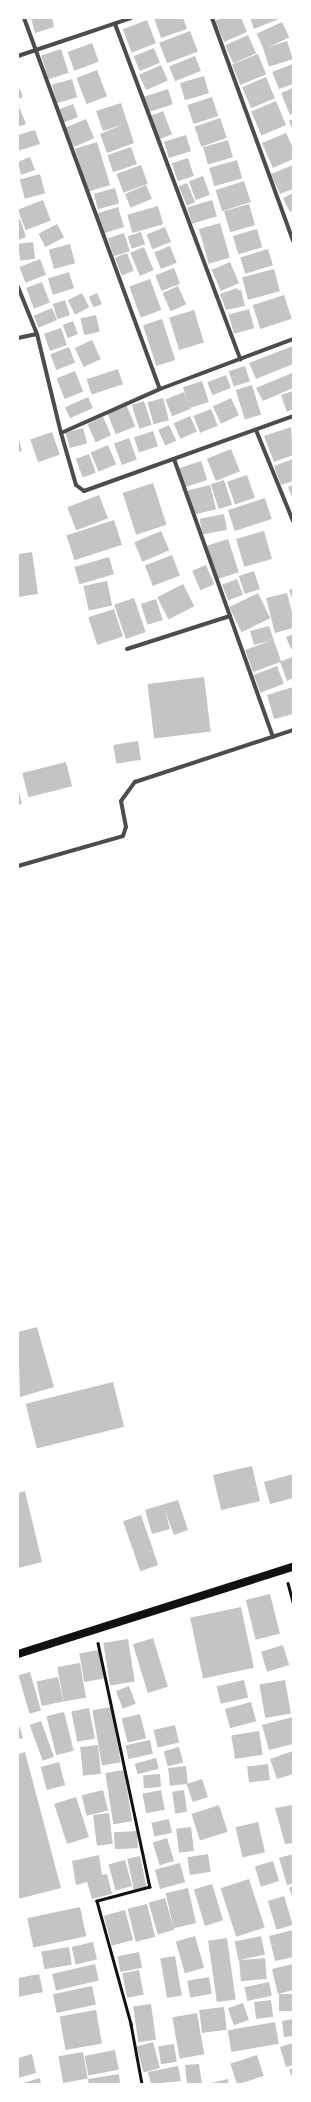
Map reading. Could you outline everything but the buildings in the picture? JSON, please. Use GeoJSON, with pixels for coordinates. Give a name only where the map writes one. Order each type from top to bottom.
{"type":"FeatureCollection","features":[{"type":"Feature","properties":{"kind":"main road"},"geometry":{"type":"LineString","coordinates":[[18,1654],[293,1567]]}},
{"type":"Feature","properties":{"kind":"street"},"geometry":{"type":"LineString","coordinates":[[24,18],[34,52],[160,389]]}},
{"type":"Feature","properties":{"kind":"street"},"geometry":{"type":"LineString","coordinates":[[18,56],[34,52],[131,18]]}},
{"type":"Feature","properties":{"kind":"street"},"geometry":{"type":"LineString","coordinates":[[212,18],[293,241]]}},
{"type":"Feature","properties":{"kind":"street"},"geometry":{"type":"LineString","coordinates":[[115,24],[240,359]]}},
{"type":"Feature","properties":{"kind":"street"},"geometry":{"type":"LineString","coordinates":[[18,287],[37,334],[61,433],[76,485],[84,491],[293,416]]}},
{"type":"Feature","properties":{"kind":"street"},"geometry":{"type":"LineString","coordinates":[[18,338],[37,334]]}},
{"type":"Feature","properties":{"kind":"street"},"geometry":{"type":"LineString","coordinates":[[61,433],[160,389],[293,339]]}},
{"type":"Feature","properties":{"kind":"street"},"geometry":{"type":"LineString","coordinates":[[256,430],[293,521]]}},
{"type":"Feature","properties":{"kind":"street"},"geometry":{"type":"LineString","coordinates":[[174,459],[273,737]]}},
{"type":"Feature","properties":{"kind":"street"},"geometry":{"type":"LineString","coordinates":[[127,649],[230,616]]}},
{"type":"Feature","properties":{"kind":"street"},"geometry":{"type":"LineString","coordinates":[[18,866],[123,836],[126,833],[126,828],[121,801],[135,782],[293,730]]}},
{"type":"Feature","properties":{"kind":"path"},"geometry":{"type":"LineString","coordinates":[[95,1629],[150,1887],[96,1901],[131,2024],[142,2084]]}}]}
